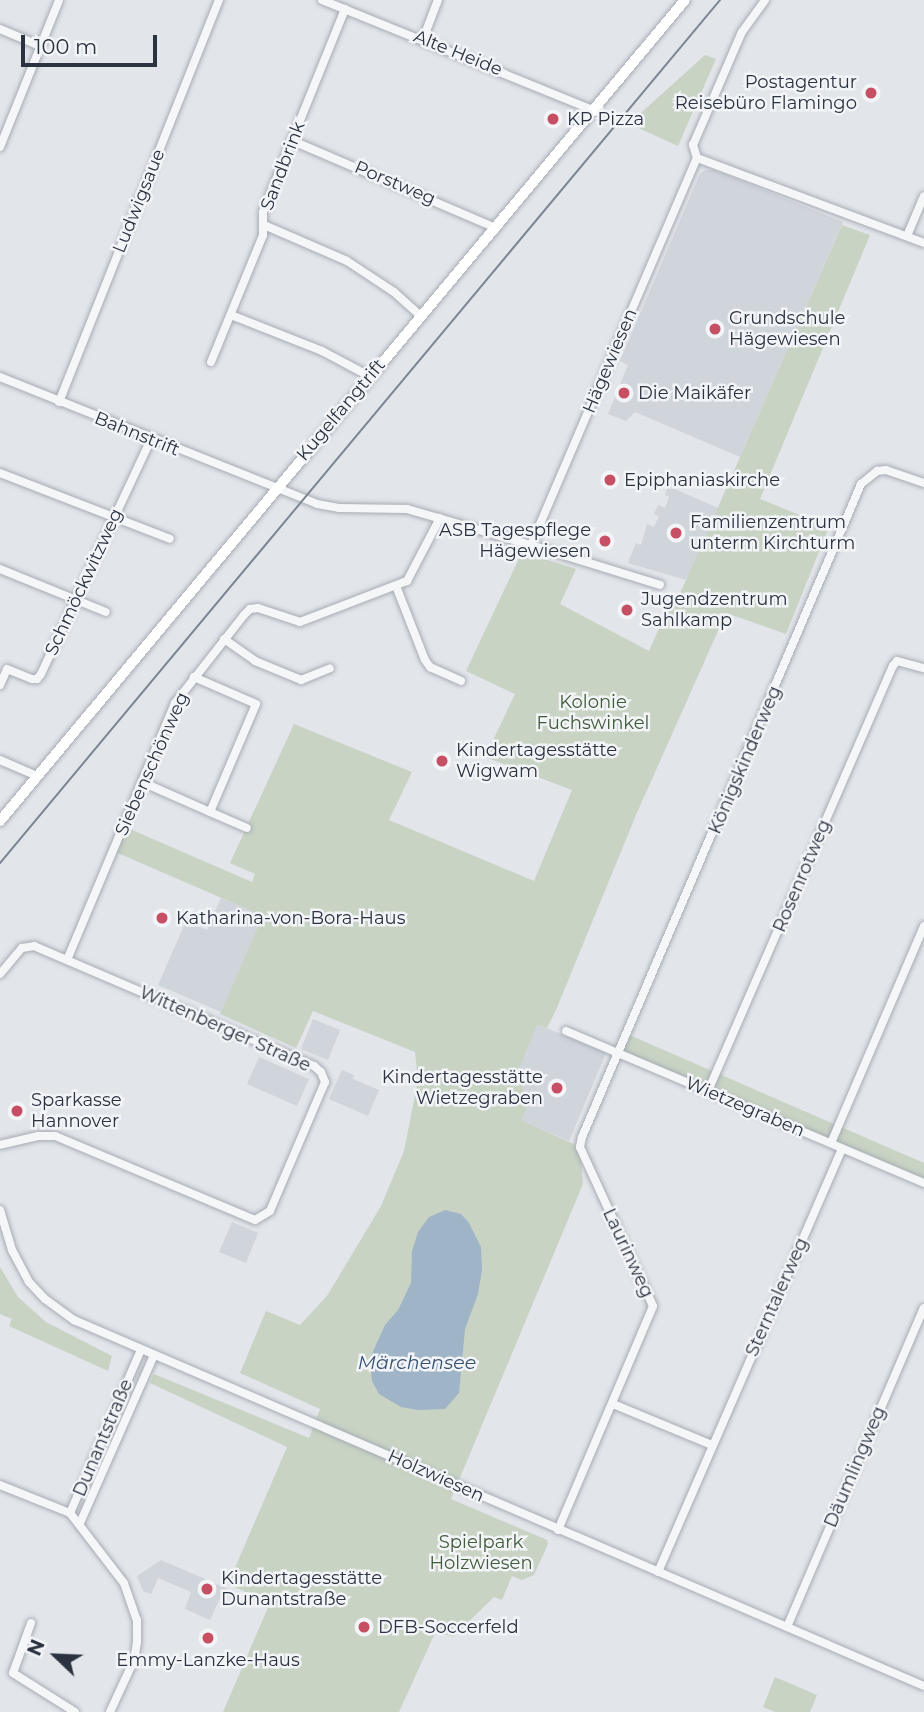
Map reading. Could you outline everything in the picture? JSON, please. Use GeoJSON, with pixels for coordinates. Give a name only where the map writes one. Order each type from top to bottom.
{"type":"FeatureCollection","features":[{"type":"Feature","properties":{"kind":"street"},"geometry":{"type":"LineString","coordinates":[[0,147],[59,0]]}},
{"type":"Feature","properties":{"kind":"street","name":"Ludwigsaue"},"geometry":{"type":"LineString","coordinates":[[59,402],[219,0]]}},
{"type":"Feature","properties":{"kind":"street","name":"Alte Heide"},"geometry":{"type":"LineString","coordinates":[[322,0],[593,110]]}},
{"type":"Feature","properties":{"kind":"street"},"geometry":{"type":"LineString","coordinates":[[423,39],[438,0]]}},
{"type":"Feature","properties":{"kind":"street","name":"Kugelfangtrift"},"geometry":{"type":"LineString","coordinates":[[0,821],[275,488],[685,0]]}},
{"type":"Feature","properties":{"kind":"street","name":"Hägewiesen"},"geometry":{"type":"LineString","coordinates":[[531,545],[697,158],[692,145],[741,32],[765,0]]}},
{"type":"Feature","properties":{"kind":"street","name":"Sandbrink"},"geometry":{"type":"LineString","coordinates":[[211,362],[263,235],[263,212],[345,9]]}},
{"type":"Feature","properties":{"kind":"street"},"geometry":{"type":"LineString","coordinates":[[0,29],[40,46]]}},
{"type":"Feature","properties":{"kind":"street","name":"Porstweg"},"geometry":{"type":"LineString","coordinates":[[293,141],[496,228]]}},
{"type":"Feature","properties":{"kind":"street"},"geometry":{"type":"LineString","coordinates":[[697,158],[924,243]]}},
{"type":"Feature","properties":{"kind":"street"},"geometry":{"type":"LineString","coordinates":[[907,236],[924,196]]}},
{"type":"Feature","properties":{"kind":"street"},"geometry":{"type":"LineString","coordinates":[[264,225],[347,261],[394,292],[421,316]]}},
{"type":"Feature","properties":{"kind":"street"},"geometry":{"type":"LineString","coordinates":[[231,315],[322,351],[369,376]]}},
{"type":"Feature","properties":{"kind":"street","name":"Bahnstrift"},"geometry":{"type":"LineString","coordinates":[[0,377],[275,488]]}},
{"type":"Feature","properties":{"kind":"street","name":"Schmöckwitzweg"},"geometry":{"type":"LineString","coordinates":[[0,685],[3,668],[37,679],[151,439]]}},
{"type":"Feature","properties":{"kind":"street","name":"Königskinderweg"},"geometry":{"type":"LineString","coordinates":[[618,1053],[802,629],[842,523],[861,484],[877,471],[886,470],[924,484]]}},
{"type":"Feature","properties":{"kind":"street"},"geometry":{"type":"LineString","coordinates":[[0,473],[170,539]]}},
{"type":"Feature","properties":{"kind":"street"},"geometry":{"type":"LineString","coordinates":[[275,488],[327,507],[407,509],[660,585]]}},
{"type":"Feature","properties":{"kind":"street","name":"Siebenschönweg"},"geometry":{"type":"LineString","coordinates":[[67,960],[175,704],[224,639],[250,609],[258,608],[300,622],[396,586],[413,574],[440,518]]}},
{"type":"Feature","properties":{"kind":"street"},"geometry":{"type":"LineString","coordinates":[[0,569],[106,612]]}},
{"type":"Feature","properties":{"kind":"street"},"geometry":{"type":"LineString","coordinates":[[396,586],[425,660],[430,667],[461,681]]}},
{"type":"Feature","properties":{"kind":"street"},"geometry":{"type":"LineString","coordinates":[[224,639],[255,661],[301,680],[330,668]]}},
{"type":"Feature","properties":{"kind":"street","name":"Rosenrotweg"},"geometry":{"type":"LineString","coordinates":[[708,1091],[897,661],[924,667]]}},
{"type":"Feature","properties":{"kind":"street"},"geometry":{"type":"LineString","coordinates":[[194,677],[257,704],[210,812]]}},
{"type":"Feature","properties":{"kind":"street"},"geometry":{"type":"LineString","coordinates":[[0,760],[37,776]]}},
{"type":"Feature","properties":{"kind":"street"},"geometry":{"type":"LineString","coordinates":[[142,782],[247,828]]}},
{"type":"Feature","properties":{"kind":"street"},"geometry":{"type":"LineString","coordinates":[[831,1143],[924,926]]}},
{"type":"Feature","properties":{"kind":"street","name":"Wittenberger Straße"},"geometry":{"type":"LineString","coordinates":[[0,974],[22,948],[34,946],[314,1066],[321,1072],[324,1090],[270,1211],[255,1220],[55,1136],[38,1136],[0,1145]]}},
{"type":"Feature","properties":{"kind":"street","name":"Wietzegraben"},"geometry":{"type":"LineString","coordinates":[[566,1031],[924,1183]]}},
{"type":"Feature","properties":{"kind":"street","name":"Laurinweg"},"geometry":{"type":"LineString","coordinates":[[558,1530],[653,1306],[580,1147],[618,1053]]}},
{"type":"Feature","properties":{"kind":"street","name":"Sterntalerweg"},"geometry":{"type":"LineString","coordinates":[[658,1572],[842,1148]]}},
{"type":"Feature","properties":{"kind":"street","name":"Holzwiesen"},"geometry":{"type":"LineString","coordinates":[[0,1210],[2,1227],[18,1264],[45,1299],[74,1320],[924,1686]]}},
{"type":"Feature","properties":{"kind":"street","name":"Däumlingweg"},"geometry":{"type":"LineString","coordinates":[[787,1627],[924,1308]]}},
{"type":"Feature","properties":{"kind":"street","name":"Dunantstraße"},"geometry":{"type":"LineString","coordinates":[[110,1712],[134,1660],[137,1620],[124,1583],[71,1513],[141,1350]]}},
{"type":"Feature","properties":{"kind":"street","name":"Dunantstraße"},"geometry":{"type":"LineString","coordinates":[[80,1523],[154,1355]]}},
{"type":"Feature","properties":{"kind":"street"},"geometry":{"type":"LineString","coordinates":[[612,1404],[712,1445]]}},
{"type":"Feature","properties":{"kind":"street"},"geometry":{"type":"LineString","coordinates":[[0,1485],[71,1513]]}},
{"type":"Feature","properties":{"kind":"street"},"geometry":{"type":"LineString","coordinates":[[31,1623],[13,1673],[75,1712]]}},
{"type":"Feature","properties":{"kind":"shaded area","name":"Grundschule Hägewiesen"},"geometry":{"type":"Polygon","coordinates":[[[705,170],[714,170],[843,222],[740,457],[635,412],[626,421],[608,414],[628,365],[620,361],[700,174],[705,170]]]}},
{"type":"Feature","properties":{"kind":"shaded area","name":"Familienzentrum unterm Kirchturm"},"geometry":{"type":"Polygon","coordinates":[[[668,486],[718,508],[686,580],[628,563],[636,543],[641,545],[647,524],[654,527],[659,516],[654,514],[658,505],[665,508],[669,497],[665,495],[668,486]]]}},
{"type":"Feature","properties":{"kind":"shaded area"},"geometry":{"type":"Polygon","coordinates":[[[221,898],[254,912],[259,924],[221,1012],[158,985],[186,921],[207,930],[221,898]]]}},
{"type":"Feature","properties":{"kind":"shaded area"},"geometry":{"type":"Polygon","coordinates":[[[313,1019],[340,1030],[328,1060],[301,1049],[313,1019]]]}},
{"type":"Feature","properties":{"kind":"shaded area","name":"Kindertagesstätte Wietzegraben"},"geometry":{"type":"Polygon","coordinates":[[[537,1024],[606,1053],[569,1141],[521,1120],[520,1067],[537,1024]]]}},
{"type":"Feature","properties":{"kind":"shaded area"},"geometry":{"type":"Polygon","coordinates":[[[259,1057],[309,1079],[297,1106],[247,1084],[259,1057]]]}},
{"type":"Feature","properties":{"kind":"shaded area"},"geometry":{"type":"Polygon","coordinates":[[[342,1070],[354,1075],[353,1079],[379,1090],[368,1116],[329,1099],[342,1070]]]}},
{"type":"Feature","properties":{"kind":"shaded area"},"geometry":{"type":"Polygon","coordinates":[[[232,1222],[258,1233],[246,1263],[219,1252],[232,1222]]]}},
{"type":"Feature","properties":{"kind":"shaded area","name":"Kindertagesstätte Dunantstraße"},"geometry":{"type":"Polygon","coordinates":[[[161,1560],[233,1591],[231,1597],[222,1594],[210,1620],[185,1609],[191,1592],[158,1578],[151,1594],[143,1591],[137,1576],[161,1560]]]}},
{"type":"Feature","properties":{"kind":"green space"},"geometry":{"type":"Polygon","coordinates":[[[705,55],[716,59],[678,146],[634,126],[632,121],[705,55]]]}},
{"type":"Feature","properties":{"kind":"green space"},"geometry":{"type":"Polygon","coordinates":[[[842,225],[870,235],[760,499],[829,527],[786,634],[726,613],[636,815],[556,1010],[547,1028],[537,1025],[520,1067],[526,1109],[521,1120],[580,1147],[583,1184],[451,1499],[547,1540],[548,1544],[534,1575],[522,1580],[512,1576],[502,1600],[494,1597],[453,1637],[436,1631],[399,1712],[223,1712],[270,1603],[228,1584],[287,1447],[150,1383],[154,1374],[309,1438],[320,1409],[240,1373],[266,1311],[300,1325],[327,1296],[381,1206],[404,1151],[418,1080],[415,1052],[313,1011],[296,1048],[220,1014],[259,924],[254,912],[113,851],[123,826],[252,882],[255,874],[230,863],[294,724],[412,772],[389,820],[534,881],[572,790],[485,757],[515,694],[466,671],[522,552],[576,569],[560,604],[649,651],[674,595],[679,596],[842,225]]]}},
{"type":"Feature","properties":{"kind":"green space"},"geometry":{"type":"Polygon","coordinates":[[[627,1034],[924,1163],[924,1183],[618,1053],[627,1034]]]}},
{"type":"Feature","properties":{"kind":"green space"},"geometry":{"type":"Polygon","coordinates":[[[0,1267],[18,1297],[46,1322],[112,1356],[108,1371],[9,1326],[12,1319],[0,1314],[0,1267]]]}},
{"type":"Feature","properties":{"kind":"green space"},"geometry":{"type":"Polygon","coordinates":[[[775,1677],[817,1695],[810,1712],[775,1712],[763,1707],[775,1677]]]}},
{"type":"Feature","properties":{"kind":"water","name":"Märchensee"},"geometry":{"type":"Polygon","coordinates":[[[445,1210],[461,1214],[469,1223],[481,1247],[482,1270],[478,1294],[465,1329],[459,1393],[445,1409],[418,1410],[401,1407],[379,1394],[372,1381],[370,1358],[385,1325],[398,1310],[411,1283],[412,1251],[418,1232],[429,1217],[445,1210]]]}},
{"type":"Feature","properties":{"kind":"tram line"},"geometry":{"type":"LineString","coordinates":[[0,863],[720,0]]}},
{"type":"Feature","properties":{"kind":"place","name":"Postagentur Reisebüro Flamingo"},"geometry":{"type":"Point","coordinates":[871,93]}},
{"type":"Feature","properties":{"kind":"place","name":"KP Pizza"},"geometry":{"type":"Point","coordinates":[553,119]}},
{"type":"Feature","properties":{"kind":"place","name":"Grundschule Hägewiesen"},"geometry":{"type":"Point","coordinates":[715,329]}},
{"type":"Feature","properties":{"kind":"place","name":"Die Maikäfer"},"geometry":{"type":"Point","coordinates":[624,393]}},
{"type":"Feature","properties":{"kind":"place","name":"Epiphaniaskirche"},"geometry":{"type":"Point","coordinates":[610,480]}},
{"type":"Feature","properties":{"kind":"place","name":"Familienzentrum unterm Kirchturm"},"geometry":{"type":"Point","coordinates":[676,533]}},
{"type":"Feature","properties":{"kind":"place","name":"ASB Tagespflege Hägewiesen"},"geometry":{"type":"Point","coordinates":[605,541]}},
{"type":"Feature","properties":{"kind":"place","name":"Jugendzentrum Sahlkamp"},"geometry":{"type":"Point","coordinates":[627,610]}},
{"type":"Feature","properties":{"kind":"place","name":"Kindertagesstätte Wigwam"},"geometry":{"type":"Point","coordinates":[442,761]}},
{"type":"Feature","properties":{"kind":"place","name":"Katharina-von-Bora-Haus"},"geometry":{"type":"Point","coordinates":[162,918]}},
{"type":"Feature","properties":{"kind":"place","name":"Kindertagesstätte Wietzegraben"},"geometry":{"type":"Point","coordinates":[557,1088]}},
{"type":"Feature","properties":{"kind":"place","name":"Sparkasse Hannover"},"geometry":{"type":"Point","coordinates":[17,1111]}},
{"type":"Feature","properties":{"kind":"place","name":"Kindertagesstätte Dunantstraße"},"geometry":{"type":"Point","coordinates":[207,1589]}},
{"type":"Feature","properties":{"kind":"place","name":"DFB-Soccerfeld"},"geometry":{"type":"Point","coordinates":[364,1627]}},
{"type":"Feature","properties":{"kind":"place","name":"Emmy-Lanzke-Haus"},"geometry":{"type":"Point","coordinates":[208,1638]}},
{"type":"Feature","properties":{"kind":"park label","name":"Kolonie Fuchswinkel"},"geometry":{"type":"Point","coordinates":[593,713]}},
{"type":"Feature","properties":{"kind":"park label","name":"Spielpark Holzwiesen"},"geometry":{"type":"Point","coordinates":[481,1553]}}]}
